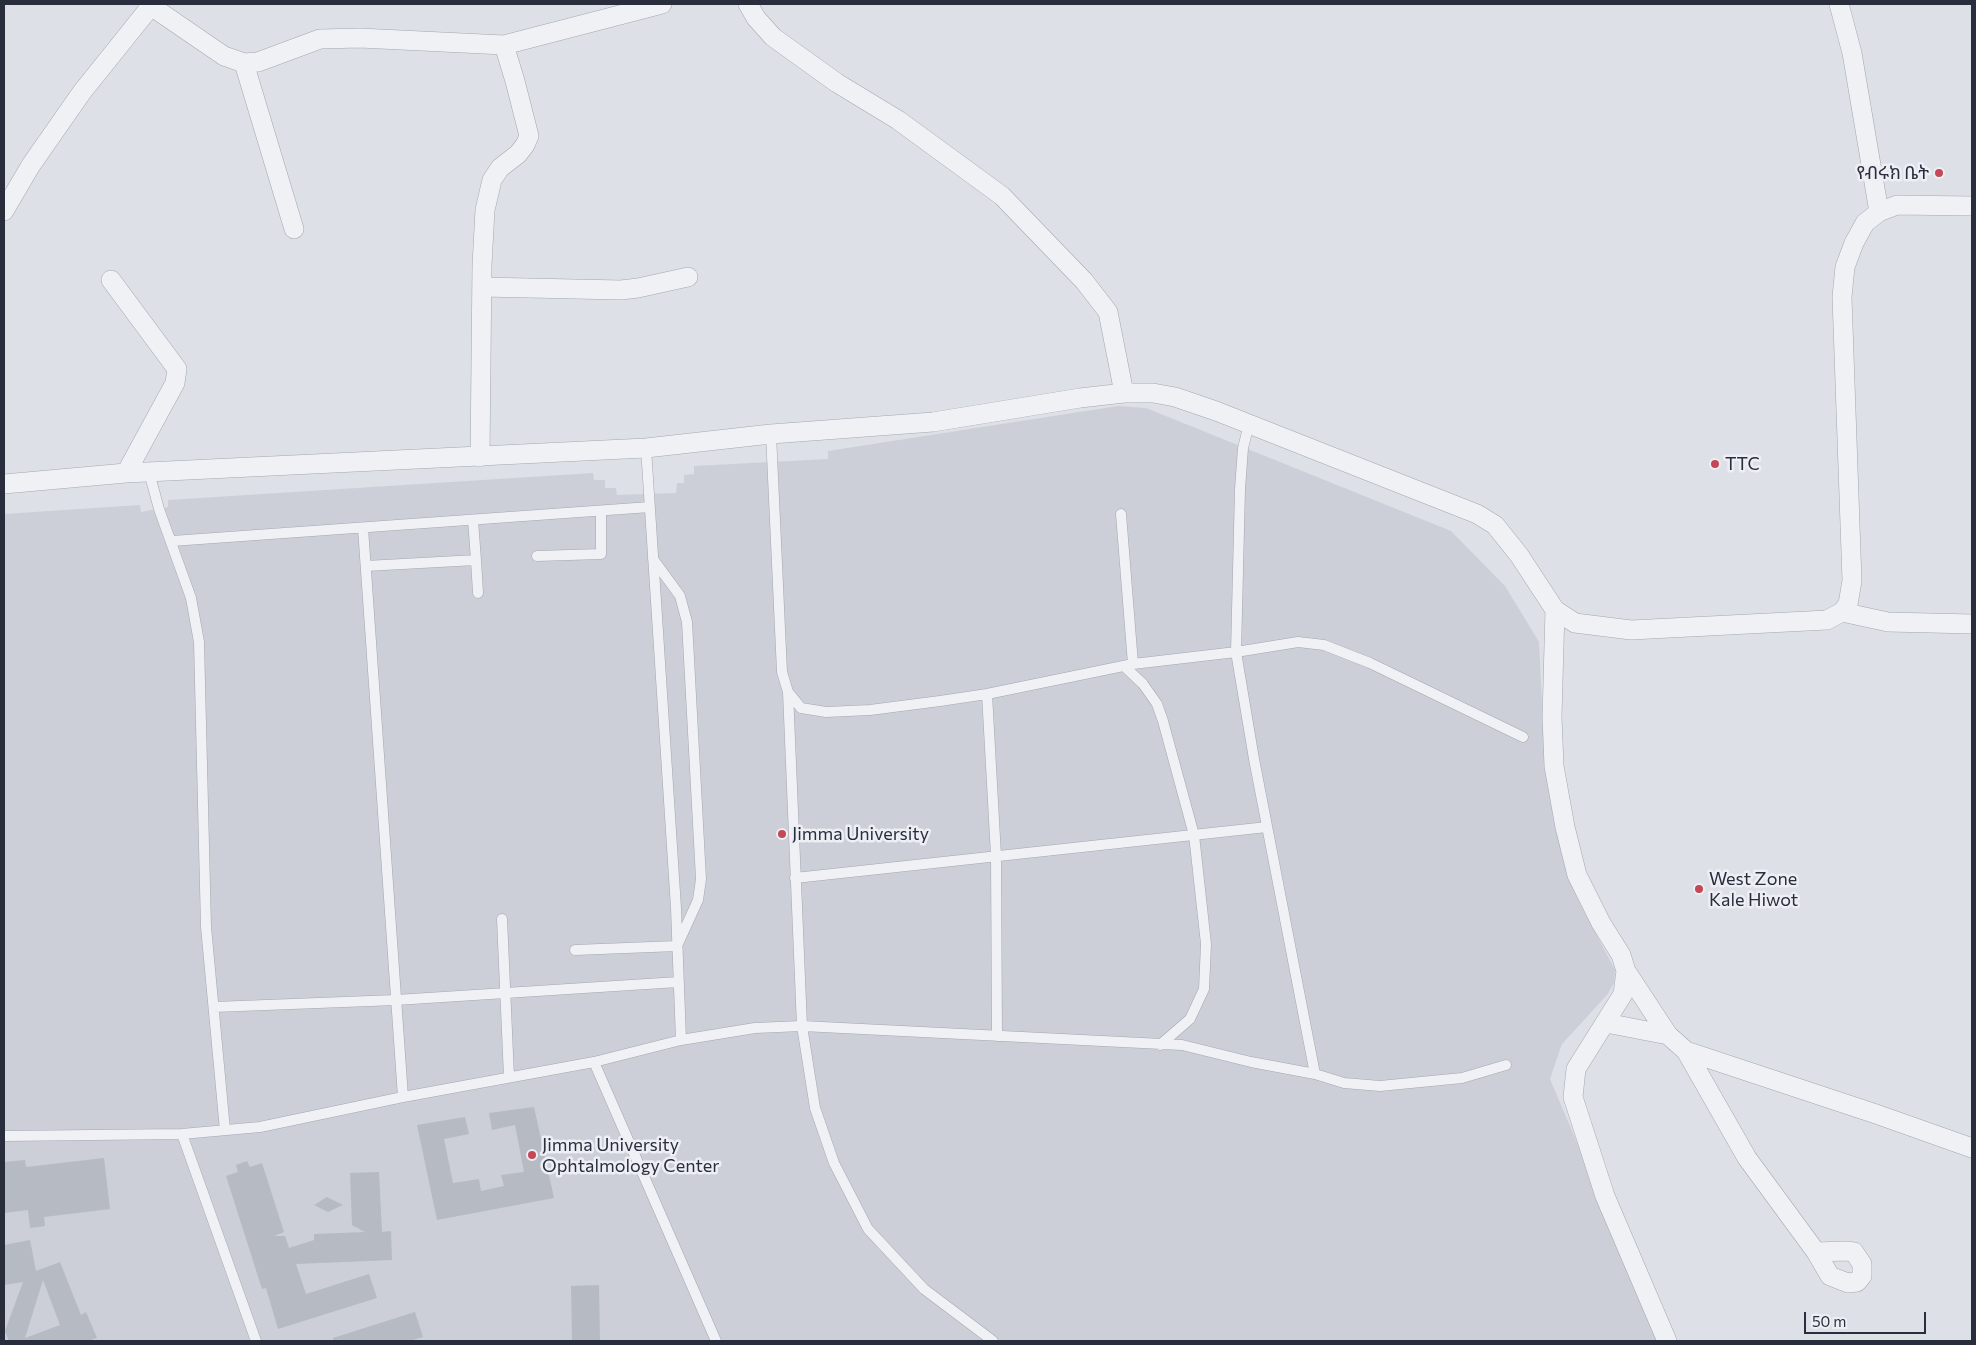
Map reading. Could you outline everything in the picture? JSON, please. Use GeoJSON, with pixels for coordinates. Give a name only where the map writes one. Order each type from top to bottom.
{"type":"FeatureCollection","features":[{"type":"Feature","properties":{"kind":"street"},"geometry":{"type":"LineString","coordinates":[[4,212],[31,165],[82,92],[149,5],[224,56],[244,63],[258,62],[320,39],[360,38],[504,45],[662,4]]}},
{"type":"Feature","properties":{"kind":"street"},"geometry":{"type":"LineString","coordinates":[[748,4],[756,18],[773,37],[837,83],[898,120],[1002,196],[1084,281],[1108,312],[1124,392]]}},
{"type":"Feature","properties":{"kind":"street"},"geometry":{"type":"LineString","coordinates":[[1839,4],[1852,53],[1879,212]]}},
{"type":"Feature","properties":{"kind":"street"},"geometry":{"type":"LineString","coordinates":[[480,457],[485,210],[492,180],[500,168],[522,150],[528,136],[504,45]]}},
{"type":"Feature","properties":{"kind":"street"},"geometry":{"type":"LineString","coordinates":[[244,63],[294,229]]}},
{"type":"Feature","properties":{"kind":"street"},"geometry":{"type":"LineString","coordinates":[[4,481],[149,472],[646,448],[771,434],[933,422],[1124,392],[1175,397],[1249,424],[1477,514],[1495,525],[1519,555],[1555,610],[1575,623],[1631,630],[1827,620],[1842,612],[1848,604],[1852,580],[1842,297],[1845,267],[1854,243],[1865,223],[1879,212],[1897,205],[1972,206]]}},
{"type":"Feature","properties":{"kind":"street"},"geometry":{"type":"LineString","coordinates":[[482,286],[621,290],[638,288],[688,276]]}},
{"type":"Feature","properties":{"kind":"street"},"geometry":{"type":"LineString","coordinates":[[112,280],[177,368],[175,383],[126,474]]}},
{"type":"Feature","properties":{"kind":"street"},"geometry":{"type":"LineString","coordinates":[[1555,610],[1552,717],[1554,766],[1565,827],[1578,875],[1601,923],[1621,955],[1626,971],[1668,1035],[1686,1051],[1747,1158],[1816,1252]]}},
{"type":"Feature","properties":{"kind":"street"},"geometry":{"type":"LineString","coordinates":[[1842,612],[1888,622],[1972,624]]}},
{"type":"Feature","properties":{"kind":"street"},"geometry":{"type":"LineString","coordinates":[[1626,971],[1623,994],[1576,1069],[1573,1097],[1606,1196],[1667,1341]]}},
{"type":"Feature","properties":{"kind":"street"},"geometry":{"type":"LineString","coordinates":[[1606,1023],[1668,1035]]}},
{"type":"Feature","properties":{"kind":"street"},"geometry":{"type":"LineString","coordinates":[[1686,1051],[1972,1148]]}},
{"type":"Feature","properties":{"kind":"lane"},"geometry":{"type":"LineString","coordinates":[[1249,424],[1243,448],[1240,489],[1236,652],[1267,827],[1315,1074]]}},
{"type":"Feature","properties":{"kind":"lane"},"geometry":{"type":"LineString","coordinates":[[771,434],[782,672],[788,692],[802,1026],[815,1108],[834,1164],[868,1229],[924,1289],[993,1341]]}},
{"type":"Feature","properties":{"kind":"lane"},"geometry":{"type":"LineString","coordinates":[[646,448],[677,946],[681,1040]]}},
{"type":"Feature","properties":{"kind":"lane"},"geometry":{"type":"LineString","coordinates":[[149,472],[159,509],[191,598],[199,642],[206,927],[225,1130]]}},
{"type":"Feature","properties":{"kind":"lane"},"geometry":{"type":"LineString","coordinates":[[172,541],[650,507]]}},
{"type":"Feature","properties":{"kind":"lane"},"geometry":{"type":"LineString","coordinates":[[537,556],[602,554],[601,511]]}},
{"type":"Feature","properties":{"kind":"lane"},"geometry":{"type":"LineString","coordinates":[[1121,514],[1128,665],[1157,704],[1168,737],[1194,835],[1206,944],[1204,990],[1190,1019],[1160,1044]]}},
{"type":"Feature","properties":{"kind":"lane"},"geometry":{"type":"LineString","coordinates":[[473,520],[478,593]]}},
{"type":"Feature","properties":{"kind":"lane"},"geometry":{"type":"LineString","coordinates":[[363,528],[403,1097]]}},
{"type":"Feature","properties":{"kind":"lane"},"geometry":{"type":"LineString","coordinates":[[653,559],[680,596],[687,632],[701,879],[698,900],[677,946]]}},
{"type":"Feature","properties":{"kind":"lane"},"geometry":{"type":"LineString","coordinates":[[366,566],[476,560]]}},
{"type":"Feature","properties":{"kind":"lane"},"geometry":{"type":"LineString","coordinates":[[788,692],[801,708],[826,712],[870,710],[986,694],[1128,665],[1236,652],[1298,642],[1324,645],[1418,685],[1496,726],[1523,737]]}},
{"type":"Feature","properties":{"kind":"lane"},"geometry":{"type":"LineString","coordinates":[[986,694],[996,856],[997,1036]]}},
{"type":"Feature","properties":{"kind":"lane"},"geometry":{"type":"LineString","coordinates":[[795,878],[1267,827]]}},
{"type":"Feature","properties":{"kind":"lane"},"geometry":{"type":"LineString","coordinates":[[502,919],[509,1077]]}},
{"type":"Feature","properties":{"kind":"lane"},"geometry":{"type":"LineString","coordinates":[[575,950],[677,946]]}},
{"type":"Feature","properties":{"kind":"lane"},"geometry":{"type":"LineString","coordinates":[[214,1007],[396,1000],[678,982]]}},
{"type":"Feature","properties":{"kind":"lane"},"geometry":{"type":"LineString","coordinates":[[4,1136],[182,1134],[260,1127],[403,1097],[594,1062],[681,1040],[755,1028],[802,1026],[1182,1045],[1251,1062],[1315,1074],[1344,1083],[1380,1086],[1462,1078],[1506,1065]]}},
{"type":"Feature","properties":{"kind":"lane"},"geometry":{"type":"LineString","coordinates":[[594,1062],[716,1341]]}},
{"type":"Feature","properties":{"kind":"lane"},"geometry":{"type":"LineString","coordinates":[[182,1134],[256,1341]]}},
{"type":"Feature","properties":{"kind":"shaded area","name":"Jimma University"},"geometry":{"type":"Polygon","coordinates":[[[1118,406],[1146,408],[1451,531],[1505,586],[1539,642],[1545,770],[1577,898],[1615,970],[1614,983],[1607,995],[1562,1044],[1550,1079],[1661,1341],[4,1341],[4,514],[140,505],[141,512],[168,507],[168,500],[593,473],[594,480],[605,480],[605,488],[616,488],[617,495],[676,493],[677,483],[684,483],[684,475],[694,474],[694,466],[828,459],[828,451],[1118,406]]]}},
{"type":"Feature","properties":{"kind":"building","name":"Jimma University Ophtalmology Center"},"geometry":{"type":"Polygon","coordinates":[[[534,1107],[554,1198],[437,1220],[417,1125],[465,1117],[469,1134],[444,1139],[453,1183],[479,1179],[481,1191],[504,1186],[501,1175],[524,1172],[515,1125],[492,1130],[489,1113],[534,1107]]]}},
{"type":"Feature","properties":{"kind":"building"},"geometry":{"type":"Polygon","coordinates":[[[104,1158],[110,1209],[44,1217],[45,1226],[30,1228],[28,1210],[4,1213],[4,1162],[25,1160],[26,1167],[104,1158]]]}},
{"type":"Feature","properties":{"kind":"building"},"geometry":{"type":"Polygon","coordinates":[[[247,1161],[250,1167],[262,1163],[284,1232],[274,1236],[285,1236],[289,1248],[314,1240],[314,1234],[365,1232],[352,1225],[350,1173],[379,1172],[382,1232],[391,1231],[392,1260],[296,1264],[306,1294],[369,1274],[377,1298],[278,1329],[266,1288],[262,1289],[226,1176],[238,1172],[236,1165],[247,1161]]]}},
{"type":"Feature","properties":{"kind":"building"},"geometry":{"type":"Polygon","coordinates":[[[327,1197],[343,1205],[328,1212],[314,1205],[327,1197]]]}},
{"type":"Feature","properties":{"kind":"building"},"geometry":{"type":"Polygon","coordinates":[[[30,1240],[36,1271],[60,1262],[81,1315],[86,1312],[97,1338],[88,1341],[9,1341],[5,1331],[23,1282],[4,1285],[4,1245],[30,1240]],[[43,1280],[25,1338],[60,1325],[43,1280]]]}},
{"type":"Feature","properties":{"kind":"building"},"geometry":{"type":"Polygon","coordinates":[[[599,1285],[600,1341],[572,1341],[571,1286],[599,1285]]]}},
{"type":"Feature","properties":{"kind":"building"},"geometry":{"type":"Polygon","coordinates":[[[415,1312],[423,1337],[409,1341],[333,1341],[333,1338],[415,1312]]]}},
{"type":"Feature","properties":{"kind":"place","name":"የብሩክ ቤት"},"geometry":{"type":"Point","coordinates":[1939,173]}},
{"type":"Feature","properties":{"kind":"place","name":"TTC"},"geometry":{"type":"Point","coordinates":[1715,464]}},
{"type":"Feature","properties":{"kind":"place","name":"Jimma University"},"geometry":{"type":"Point","coordinates":[782,834]}},
{"type":"Feature","properties":{"kind":"place","name":"West Zone Kale Hiwot"},"geometry":{"type":"Point","coordinates":[1699,889]}},
{"type":"Feature","properties":{"kind":"place","name":"Jimma University Ophtalmology Center"},"geometry":{"type":"Point","coordinates":[532,1155]}}]}
